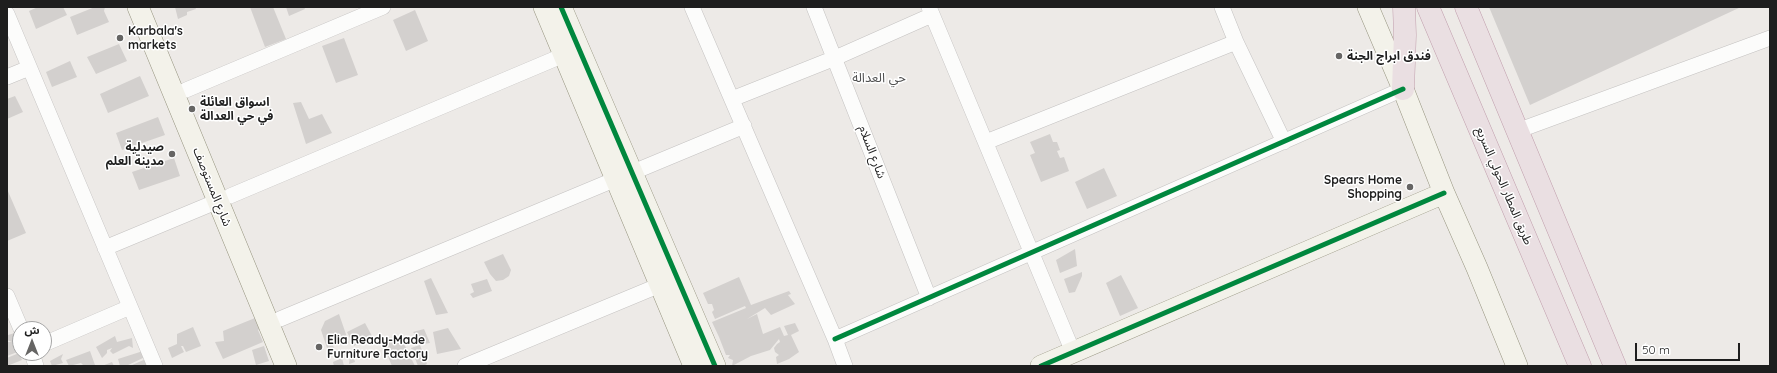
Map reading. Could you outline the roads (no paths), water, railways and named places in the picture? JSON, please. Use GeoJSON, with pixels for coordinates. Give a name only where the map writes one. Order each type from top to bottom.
{"type":"FeatureCollection","features":[{"type":"Feature","properties":{"kind":"highway"},"geometry":{"type":"LineString","coordinates":[[1403,89],[1405,35],[1404,7]]}},
{"type":"Feature","properties":{"kind":"highway","name":"طريق المطار الحولي السريع"},"geometry":{"type":"LineString","coordinates":[[1428,7],[1580,366]]}},
{"type":"Feature","properties":{"kind":"highway"},"geometry":{"type":"LineString","coordinates":[[1466,7],[1615,366]]}},
{"type":"Feature","properties":{"kind":"street","name":"شارع المستوصف"},"geometry":{"type":"LineString","coordinates":[[138,7],[194,126],[224,198],[247,256],[286,366]]}},
{"type":"Feature","properties":{"kind":"street","name":"شارع المستوصف"},"geometry":{"type":"LineString","coordinates":[[152,7],[186,90],[194,126]]}},
{"type":"Feature","properties":{"kind":"street"},"geometry":{"type":"LineString","coordinates":[[186,90],[383,7]]}},
{"type":"Feature","properties":{"kind":"street"},"geometry":{"type":"LineString","coordinates":[[544,7],[564,54],[624,176],[714,366]]}},
{"type":"Feature","properties":{"kind":"street"},"geometry":{"type":"LineString","coordinates":[[561,7],[624,176],[660,285],[694,366]]}},
{"type":"Feature","properties":{"kind":"street"},"geometry":{"type":"LineString","coordinates":[[692,7],[835,338],[845,366]]}},
{"type":"Feature","properties":{"kind":"street","name":"شارع السلام"},"geometry":{"type":"LineString","coordinates":[[814,7],[929,298]]}},
{"type":"Feature","properties":{"kind":"street"},"geometry":{"type":"LineString","coordinates":[[1222,7],[1236,42],[1284,142]]}},
{"type":"Feature","properties":{"kind":"street"},"geometry":{"type":"LineString","coordinates":[[1368,7],[1517,366]]}},
{"type":"Feature","properties":{"kind":"street"},"geometry":{"type":"LineString","coordinates":[[732,99],[835,58],[931,11],[1073,352]]}},
{"type":"Feature","properties":{"kind":"street"},"geometry":{"type":"LineString","coordinates":[[7,14],[155,366]]}},
{"type":"Feature","properties":{"kind":"street"},"geometry":{"type":"LineString","coordinates":[[1517,131],[1770,38]]}},
{"type":"Feature","properties":{"kind":"street"},"geometry":{"type":"LineString","coordinates":[[986,142],[1236,42]]}},
{"type":"Feature","properties":{"kind":"street"},"geometry":{"type":"LineString","coordinates":[[105,248],[564,54]]}},
{"type":"Feature","properties":{"kind":"street"},"geometry":{"type":"LineString","coordinates":[[7,77],[29,68]]}},
{"type":"Feature","properties":{"kind":"street"},"geometry":{"type":"LineString","coordinates":[[835,338],[1403,89]]}},
{"type":"Feature","properties":{"kind":"street"},"geometry":{"type":"LineString","coordinates":[[280,319],[744,126]]}},
{"type":"Feature","properties":{"kind":"street"},"geometry":{"type":"LineString","coordinates":[[1041,366],[1444,193]]}},
{"type":"Feature","properties":{"kind":"street","name":"شارع المستوصف"},"geometry":{"type":"LineString","coordinates":[[247,256],[280,319],[299,366]]}},
{"type":"Feature","properties":{"kind":"street"},"geometry":{"type":"LineString","coordinates":[[465,366],[660,285]]}},
{"type":"Feature","properties":{"kind":"street"},"geometry":{"type":"LineString","coordinates":[[7,296],[18,321]]}},
{"type":"Feature","properties":{"kind":"street"},"geometry":{"type":"LineString","coordinates":[[52,341],[130,307]]}},
{"type":"Feature","properties":{"kind":"place","name":"Karbala's markets"},"geometry":{"type":"Point","coordinates":[120,38]}},
{"type":"Feature","properties":{"kind":"place","name":"فندق ابراج الجنة"},"geometry":{"type":"Point","coordinates":[1339,56]}},
{"type":"Feature","properties":{"kind":"place","name":"اسواق العائلة في حي العدالة"},"geometry":{"type":"Point","coordinates":[192,109]}},
{"type":"Feature","properties":{"kind":"place","name":"صيدلية مدينة العلم"},"geometry":{"type":"Point","coordinates":[172,154]}},
{"type":"Feature","properties":{"kind":"place","name":"Spears Home Shopping"},"geometry":{"type":"Point","coordinates":[1410,187]}},
{"type":"Feature","properties":{"kind":"place","name":"Elia Ready-Made Furniture Factory"},"geometry":{"type":"Point","coordinates":[319,347]}},
{"type":"Feature","properties":{"kind":"district","name":"حي العدالة"},"geometry":{"type":"Point","coordinates":[879,78]}}]}
